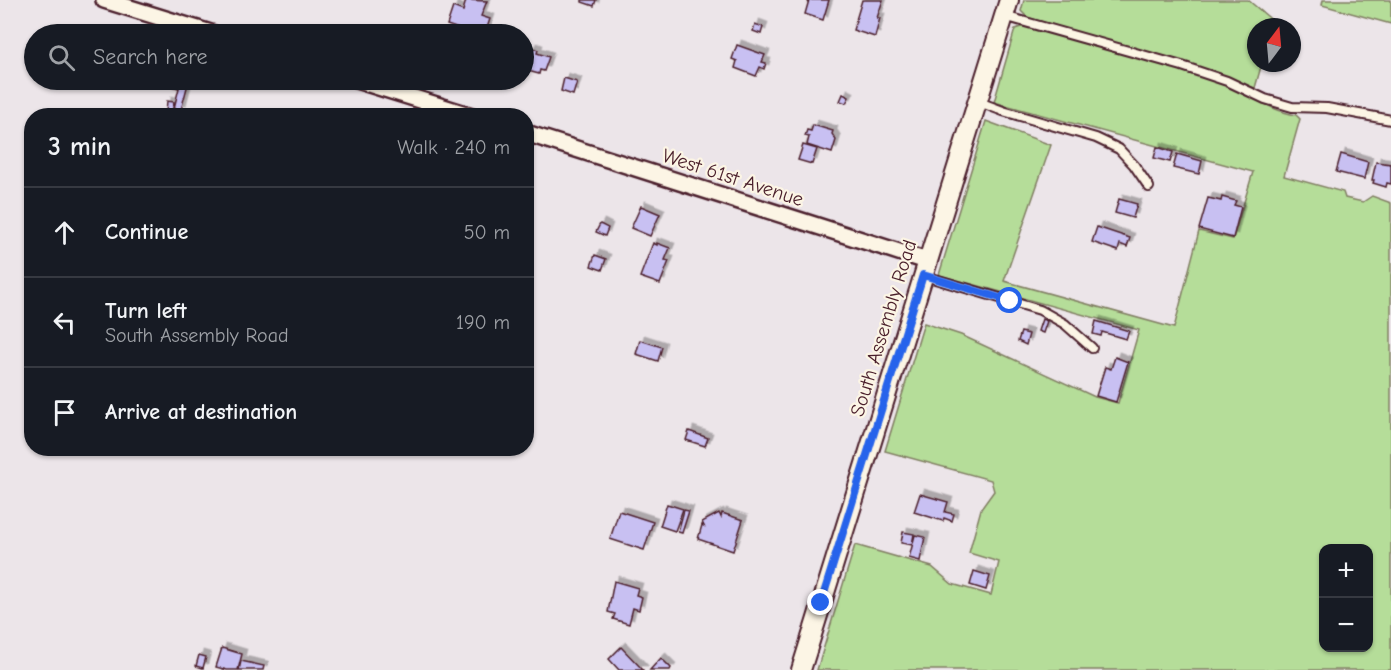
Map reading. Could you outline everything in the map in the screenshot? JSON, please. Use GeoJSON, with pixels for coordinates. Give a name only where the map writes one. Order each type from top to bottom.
{"type":"FeatureCollection","features":[{"type":"Feature","properties":{"kind":"street"},"geometry":{"type":"LineString","coordinates":[[104,0],[182,24]]}},
{"type":"Feature","properties":{"kind":"street","name":"South Assembly Road"},"geometry":{"type":"LineString","coordinates":[[801,670],[1007,8]]}},
{"type":"Feature","properties":{"kind":"street"},"geometry":{"type":"LineString","coordinates":[[388,90],[446,108]]}},
{"type":"Feature","properties":{"kind":"street","name":"West 61st Avenue"},"geometry":{"type":"LineString","coordinates":[[534,136],[925,268]]}},
{"type":"Feature","properties":{"kind":"lane"},"geometry":{"type":"LineString","coordinates":[[1007,8],[1227,81],[1265,99],[1292,107],[1326,108],[1391,120]]}},
{"type":"Feature","properties":{"kind":"lane"},"geometry":{"type":"LineString","coordinates":[[978,101],[1003,111],[1096,138],[1119,149],[1134,165],[1149,188]]}},
{"type":"Feature","properties":{"kind":"lane"},"geometry":{"type":"LineString","coordinates":[[925,268],[1040,310],[1065,324],[1092,348]]}},
{"type":"Feature","properties":{"kind":"green space"},"geometry":{"type":"Polygon","coordinates":[[[1024,0],[1248,0],[1269,18],[1247,18],[1247,72],[1259,72],[1255,88],[1027,17],[1021,11],[1024,0]]]}},
{"type":"Feature","properties":{"kind":"green space"},"geometry":{"type":"Polygon","coordinates":[[[1323,0],[1391,0],[1391,24],[1322,5],[1323,0]]]}},
{"type":"Feature","properties":{"kind":"green space"},"geometry":{"type":"Polygon","coordinates":[[[1024,26],[1175,67],[1224,84],[1277,110],[1296,115],[1300,119],[1284,176],[1343,192],[1345,198],[1363,202],[1372,196],[1391,203],[1391,670],[817,670],[855,545],[932,567],[952,584],[991,595],[999,562],[969,553],[981,509],[994,491],[991,480],[885,451],[924,323],[961,335],[1095,397],[1118,403],[1139,330],[939,275],[986,121],[1051,145],[1004,281],[1174,328],[1199,231],[1233,239],[1253,172],[994,102],[1015,29],[1024,26]]]}},
{"type":"Feature","properties":{"kind":"building"},"geometry":{"type":"Polygon","coordinates":[[[466,0],[487,1],[481,16],[490,19],[488,24],[447,24],[453,7],[463,11],[466,0]]]}},
{"type":"Feature","properties":{"kind":"building"},"geometry":{"type":"Polygon","coordinates":[[[582,0],[596,0],[594,6],[582,0]]]}},
{"type":"Feature","properties":{"kind":"building"},"geometry":{"type":"Polygon","coordinates":[[[809,0],[829,0],[823,20],[805,14],[809,0]]]}},
{"type":"Feature","properties":{"kind":"building"},"geometry":{"type":"Polygon","coordinates":[[[862,0],[883,0],[877,18],[880,18],[875,37],[853,30],[862,0]]]}},
{"type":"Feature","properties":{"kind":"building"},"geometry":{"type":"Polygon","coordinates":[[[755,24],[763,27],[761,34],[753,31],[755,24]]]}},
{"type":"Feature","properties":{"kind":"building"},"geometry":{"type":"Polygon","coordinates":[[[737,45],[765,55],[762,62],[766,63],[764,69],[760,67],[756,76],[735,68],[737,61],[732,59],[737,45]]]}},
{"type":"Feature","properties":{"kind":"building"},"geometry":{"type":"Polygon","coordinates":[[[534,48],[538,50],[537,53],[549,57],[544,71],[540,70],[539,74],[534,73],[534,48]]]}},
{"type":"Feature","properties":{"kind":"building"},"geometry":{"type":"Polygon","coordinates":[[[564,78],[577,82],[573,95],[561,91],[564,78]]]}},
{"type":"Feature","properties":{"kind":"building"},"geometry":{"type":"Polygon","coordinates":[[[178,90],[186,90],[182,108],[174,108],[178,90]]]}},
{"type":"Feature","properties":{"kind":"building"},"geometry":{"type":"Polygon","coordinates":[[[843,94],[849,97],[846,103],[840,101],[843,94]]]}},
{"type":"Feature","properties":{"kind":"building"},"geometry":{"type":"Polygon","coordinates":[[[167,101],[174,102],[173,108],[166,108],[167,101]]]}},
{"type":"Feature","properties":{"kind":"building"},"geometry":{"type":"Polygon","coordinates":[[[813,125],[833,131],[832,134],[836,140],[832,153],[807,145],[809,137],[805,136],[807,130],[811,131],[813,125]]]}},
{"type":"Feature","properties":{"kind":"building"},"geometry":{"type":"Polygon","coordinates":[[[803,145],[817,149],[812,164],[798,160],[803,145]]]}},
{"type":"Feature","properties":{"kind":"building"},"geometry":{"type":"Polygon","coordinates":[[[1157,147],[1173,152],[1170,162],[1154,158],[1157,147]]]}},
{"type":"Feature","properties":{"kind":"building"},"geometry":{"type":"Polygon","coordinates":[[[1177,154],[1202,161],[1199,174],[1173,168],[1177,154]]]}},
{"type":"Feature","properties":{"kind":"building"},"geometry":{"type":"Polygon","coordinates":[[[1341,154],[1368,162],[1364,179],[1336,172],[1341,154]]]}},
{"type":"Feature","properties":{"kind":"building"},"geometry":{"type":"Polygon","coordinates":[[[1376,162],[1391,164],[1391,184],[1387,183],[1386,187],[1373,183],[1376,162]]]}},
{"type":"Feature","properties":{"kind":"building"},"geometry":{"type":"Polygon","coordinates":[[[1222,197],[1236,201],[1234,205],[1241,207],[1233,238],[1199,229],[1208,198],[1221,201],[1222,197]]]}},
{"type":"Feature","properties":{"kind":"building"},"geometry":{"type":"Polygon","coordinates":[[[1119,199],[1137,204],[1133,218],[1115,213],[1119,199]]]}},
{"type":"Feature","properties":{"kind":"building"},"geometry":{"type":"Polygon","coordinates":[[[641,206],[660,214],[650,236],[631,228],[641,206]]]}},
{"type":"Feature","properties":{"kind":"building"},"geometry":{"type":"Polygon","coordinates":[[[600,224],[608,228],[605,236],[596,232],[600,224]]]}},
{"type":"Feature","properties":{"kind":"building"},"geometry":{"type":"Polygon","coordinates":[[[1097,227],[1130,238],[1127,247],[1120,244],[1118,251],[1092,242],[1097,227]]]}},
{"type":"Feature","properties":{"kind":"building"},"geometry":{"type":"Polygon","coordinates":[[[653,243],[670,248],[665,260],[669,261],[660,284],[640,277],[653,243]]]}},
{"type":"Feature","properties":{"kind":"building"},"geometry":{"type":"Polygon","coordinates":[[[595,255],[606,259],[602,270],[591,266],[595,255]]]}},
{"type":"Feature","properties":{"kind":"building"},"geometry":{"type":"Polygon","coordinates":[[[1042,319],[1047,321],[1043,333],[1038,331],[1042,319]]]}},
{"type":"Feature","properties":{"kind":"building"},"geometry":{"type":"Polygon","coordinates":[[[1096,321],[1129,331],[1126,339],[1102,332],[1101,336],[1093,334],[1096,321]]]}},
{"type":"Feature","properties":{"kind":"building"},"geometry":{"type":"Polygon","coordinates":[[[1021,332],[1029,334],[1026,345],[1018,341],[1021,332]]]}},
{"type":"Feature","properties":{"kind":"building"},"geometry":{"type":"Polygon","coordinates":[[[640,340],[662,347],[658,361],[636,354],[640,340]]]}},
{"type":"Feature","properties":{"kind":"building"},"geometry":{"type":"Polygon","coordinates":[[[1115,357],[1128,362],[1116,402],[1096,396],[1105,367],[1111,369],[1115,357]]]}},
{"type":"Feature","properties":{"kind":"building"},"geometry":{"type":"Polygon","coordinates":[[[689,431],[708,438],[705,446],[686,440],[689,431]]]}},
{"type":"Feature","properties":{"kind":"building"},"geometry":{"type":"Polygon","coordinates":[[[920,494],[948,502],[945,512],[954,514],[952,521],[944,518],[943,521],[914,512],[920,494]]]}},
{"type":"Feature","properties":{"kind":"building"},"geometry":{"type":"Polygon","coordinates":[[[667,504],[683,509],[675,531],[660,526],[667,504]]]}},
{"type":"Feature","properties":{"kind":"building"},"geometry":{"type":"Polygon","coordinates":[[[684,510],[689,511],[682,533],[678,532],[684,510]]]}},
{"type":"Feature","properties":{"kind":"building"},"geometry":{"type":"Polygon","coordinates":[[[619,511],[653,522],[644,550],[610,539],[619,511]]]}},
{"type":"Feature","properties":{"kind":"building"},"geometry":{"type":"Polygon","coordinates":[[[719,513],[721,517],[722,513],[743,520],[733,551],[698,539],[702,525],[704,526],[702,522],[719,513]]]}},
{"type":"Feature","properties":{"kind":"building"},"geometry":{"type":"Polygon","coordinates":[[[903,532],[914,534],[912,545],[901,543],[903,532]]]}},
{"type":"Feature","properties":{"kind":"building"},"geometry":{"type":"Polygon","coordinates":[[[915,535],[925,537],[920,561],[909,558],[915,535]]]}},
{"type":"Feature","properties":{"kind":"building"},"geometry":{"type":"Polygon","coordinates":[[[974,571],[990,576],[986,590],[970,585],[974,571]]]}},
{"type":"Feature","properties":{"kind":"building"},"geometry":{"type":"Polygon","coordinates":[[[614,581],[638,588],[636,595],[642,597],[639,610],[633,608],[629,624],[613,619],[615,614],[608,612],[614,581]]]}},
{"type":"Feature","properties":{"kind":"building"},"geometry":{"type":"Polygon","coordinates":[[[621,647],[643,670],[619,670],[609,659],[621,647]]]}},
{"type":"Feature","properties":{"kind":"building"},"geometry":{"type":"Polygon","coordinates":[[[222,648],[242,654],[238,670],[216,667],[222,648]]]}},
{"type":"Feature","properties":{"kind":"building"},"geometry":{"type":"Polygon","coordinates":[[[199,655],[206,657],[203,668],[196,666],[199,655]]]}},
{"type":"Feature","properties":{"kind":"building"},"geometry":{"type":"Polygon","coordinates":[[[661,658],[671,668],[670,670],[650,670],[661,658]]]}},
{"type":"Feature","properties":{"kind":"building"},"geometry":{"type":"Polygon","coordinates":[[[241,661],[264,666],[263,670],[239,670],[241,661]]]}},
{"type":"Feature","properties":{"kind":"route"},"geometry":{"type":"LineString","coordinates":[[821,603],[923,275],[1010,301]]}}]}
